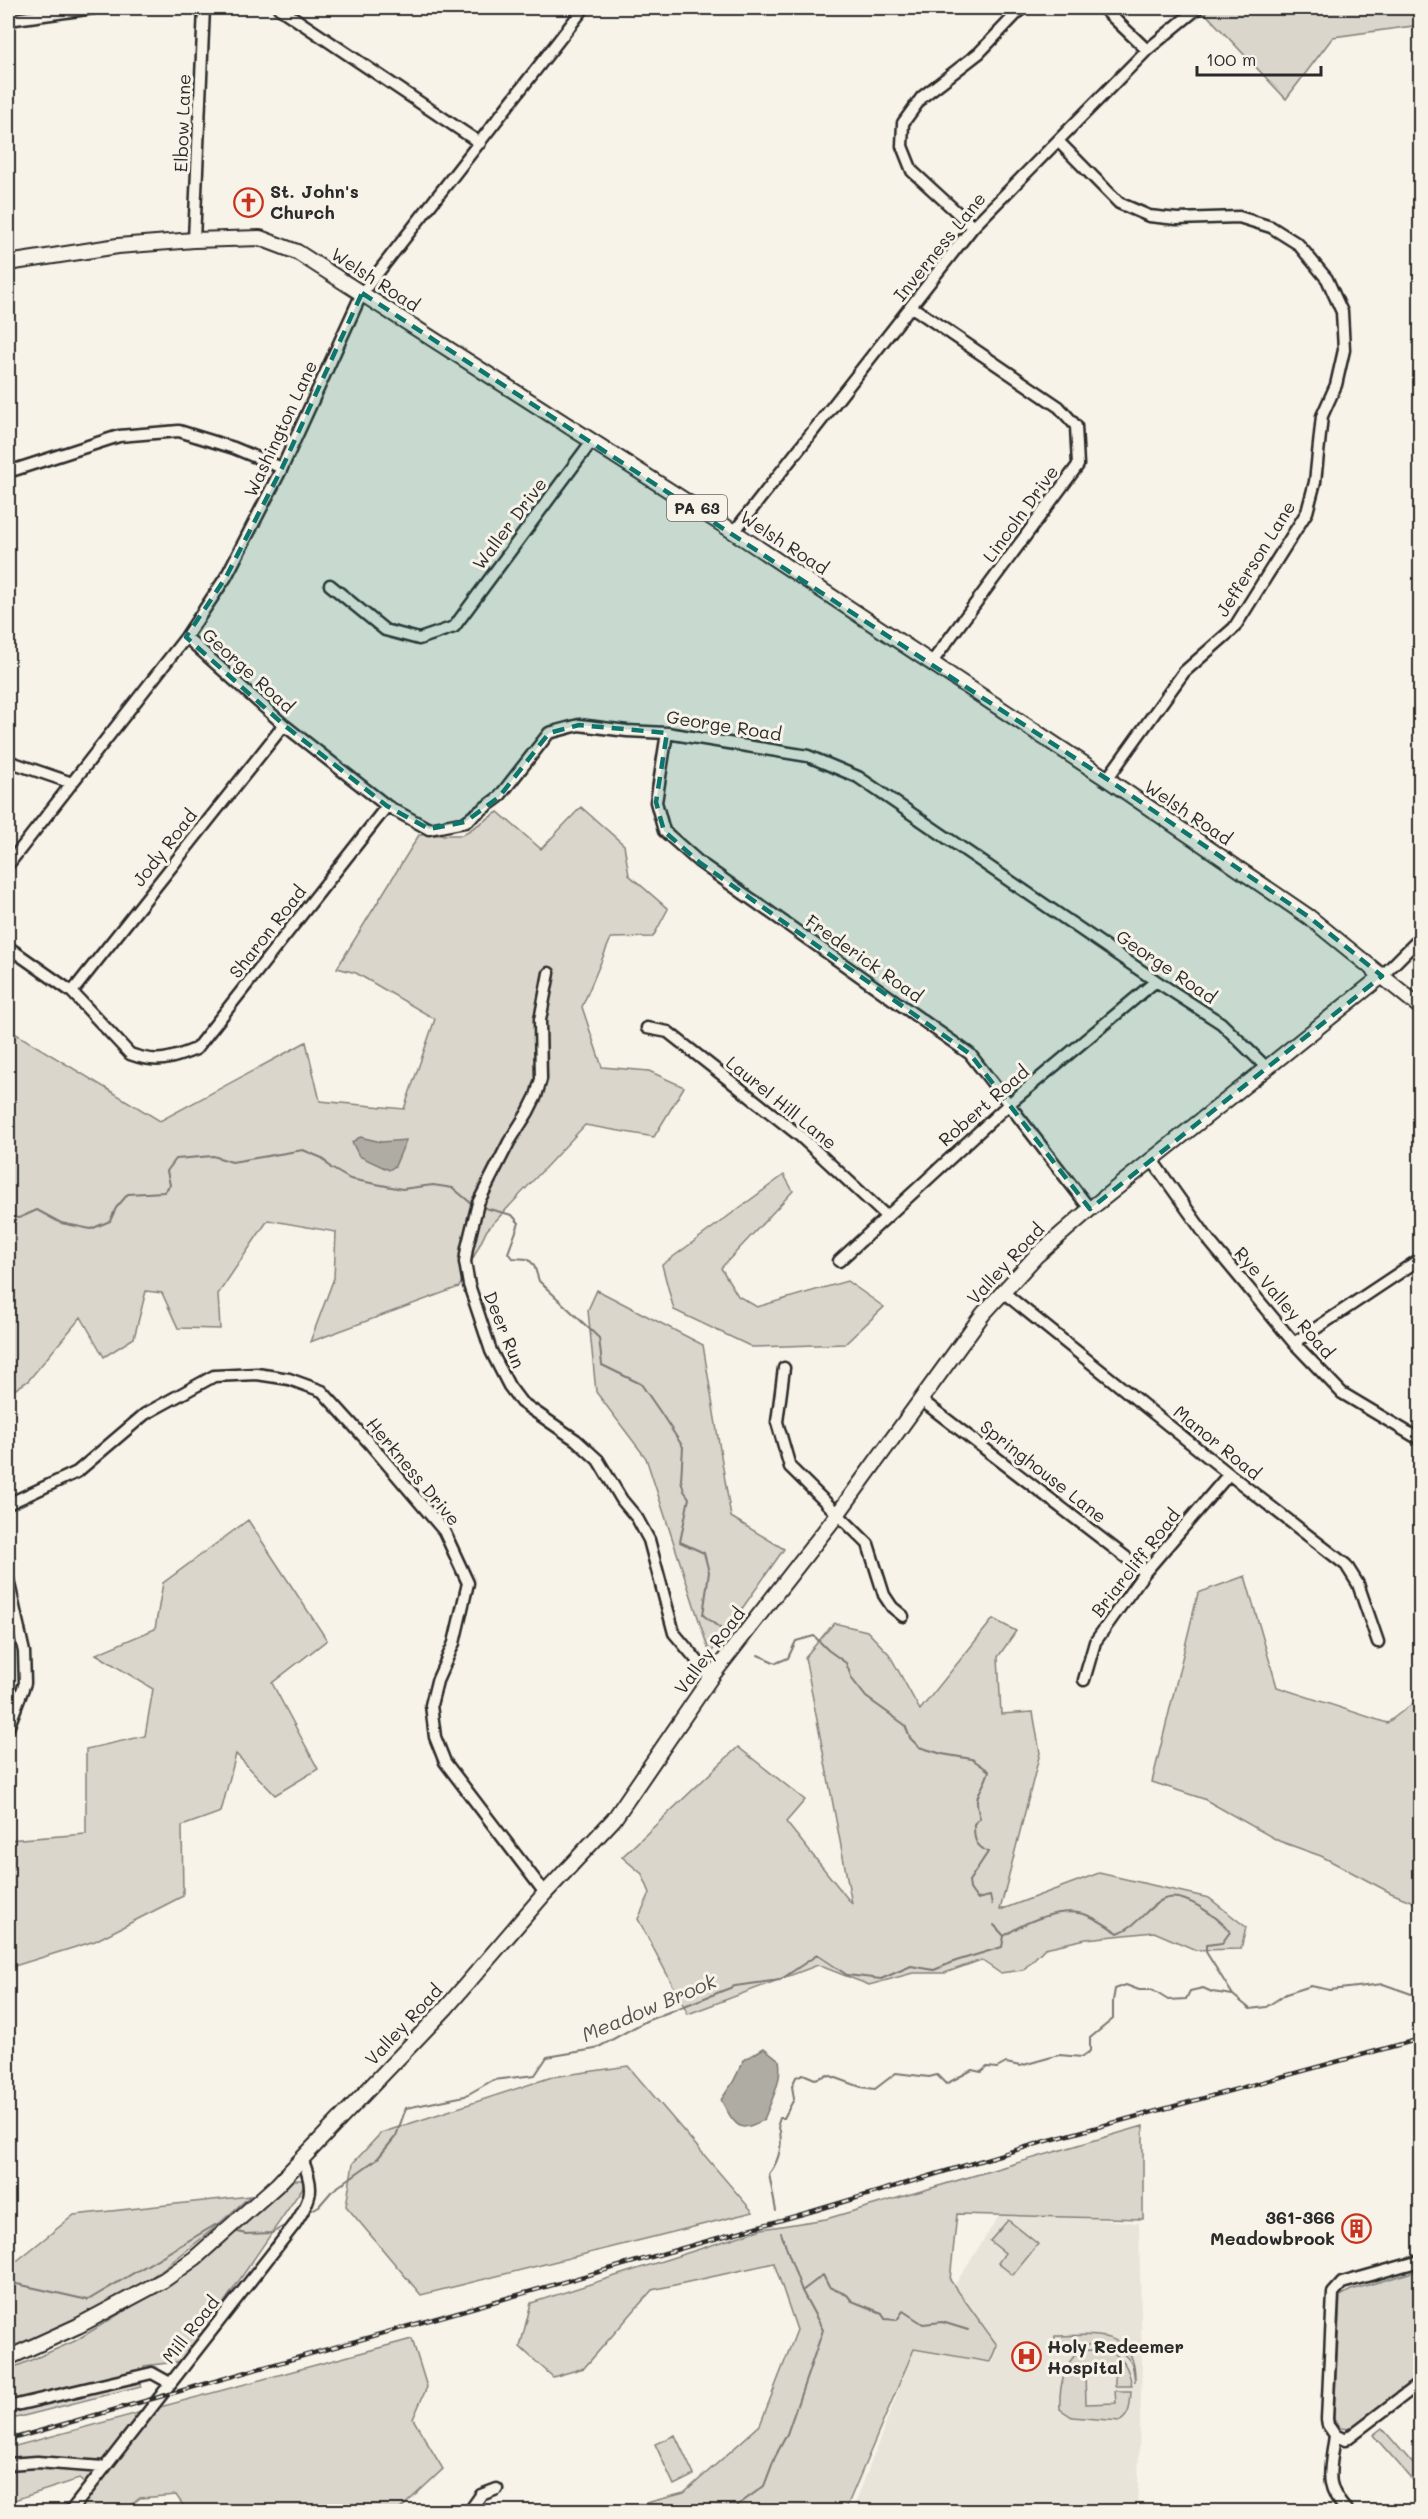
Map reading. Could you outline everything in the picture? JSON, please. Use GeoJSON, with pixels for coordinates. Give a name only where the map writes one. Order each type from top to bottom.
{"type":"FeatureCollection","features":[{"type":"Feature","properties":{"kind":"main road","name":"Welsh Road"},"geometry":{"type":"LineString","coordinates":[[8,263],[118,246],[194,240],[260,238],[297,252],[734,532],[1107,779],[1309,917],[1420,1007]]}},
{"type":"Feature","properties":{"kind":"main road","name":"Valley Road"},"geometry":{"type":"LineString","coordinates":[[8,2358],[78,2326],[164,2280],[221,2236],[302,2159],[446,2008],[545,1893],[614,1819],[711,1677],[837,1515],[961,1341],[1003,1292],[1046,1246],[1090,1209],[1382,976]]}},
{"type":"Feature","properties":{"kind":"street"},"geometry":{"type":"LineString","coordinates":[[8,20],[94,8]]}},
{"type":"Feature","properties":{"kind":"street","name":"Elbow Lane"},"geometry":{"type":"LineString","coordinates":[[194,240],[204,8]]}},
{"type":"Feature","properties":{"kind":"street"},"geometry":{"type":"LineString","coordinates":[[279,8],[480,143]]}},
{"type":"Feature","properties":{"kind":"street","name":"Washington Lane"},"geometry":{"type":"LineString","coordinates":[[8,866],[186,637],[226,577],[282,468],[362,293],[584,8]]}},
{"type":"Feature","properties":{"kind":"street"},"geometry":{"type":"LineString","coordinates":[[973,227],[912,171],[902,146],[903,123],[922,97],[979,53],[1022,8]]}},
{"type":"Feature","properties":{"kind":"street"},"geometry":{"type":"LineString","coordinates":[[1103,8],[1147,50]]}},
{"type":"Feature","properties":{"kind":"street","name":"Inverness Lane"},"geometry":{"type":"LineString","coordinates":[[734,532],[973,227],[1147,50],[1197,8]]}},
{"type":"Feature","properties":{"kind":"street","name":"Jefferson Lane"},"geometry":{"type":"LineString","coordinates":[[1058,141],[1119,203],[1149,216],[1177,219],[1239,218],[1271,227],[1298,244],[1327,279],[1342,312],[1344,350],[1336,385],[1322,416],[1316,482],[1307,512],[1234,628],[1184,672],[1107,779]]}},
{"type":"Feature","properties":{"kind":"street","name":"Lincoln Drive"},"geometry":{"type":"LineString","coordinates":[[912,307],[1059,407],[1076,426],[1078,465],[932,662]]}},
{"type":"Feature","properties":{"kind":"street"},"geometry":{"type":"LineString","coordinates":[[8,472],[119,436],[179,431],[234,448],[282,468]]}},
{"type":"Feature","properties":{"kind":"street","name":"Waller Drive"},"geometry":{"type":"LineString","coordinates":[[330,585],[385,630],[419,639],[454,627],[592,441]]}},
{"type":"Feature","properties":{"kind":"street","name":"George Road"},"geometry":{"type":"LineString","coordinates":[[186,637],[284,724],[387,806],[429,829],[465,822],[499,797],[549,734],[579,725],[627,732],[667,733],[808,756],[858,777],[1221,1023],[1267,1068]]}},
{"type":"Feature","properties":{"kind":"street","name":"Jody Road"},"geometry":{"type":"LineString","coordinates":[[72,992],[284,724]]}},
{"type":"Feature","properties":{"kind":"street","name":"Frederick Road"},"geometry":{"type":"LineString","coordinates":[[667,733],[656,802],[664,831],[699,862],[970,1054],[1090,1209]]}},
{"type":"Feature","properties":{"kind":"street"},"geometry":{"type":"LineString","coordinates":[[8,761],[72,783]]}},
{"type":"Feature","properties":{"kind":"street","name":"Sharon Road"},"geometry":{"type":"LineString","coordinates":[[72,992],[130,1054],[143,1059],[162,1061],[196,1049],[387,806]]}},
{"type":"Feature","properties":{"kind":"street","name":"Valley Road"},"geometry":{"type":"LineString","coordinates":[[1382,976],[1420,938]]}},
{"type":"Feature","properties":{"kind":"street"},"geometry":{"type":"LineString","coordinates":[[8,947],[72,992]]}},
{"type":"Feature","properties":{"kind":"street","name":"Deer Run"},"geometry":{"type":"LineString","coordinates":[[549,973],[540,1020],[541,1079],[532,1104],[478,1203],[465,1262],[469,1285],[492,1352],[509,1386],[521,1402],[576,1440],[598,1460],[622,1500],[637,1518],[649,1540],[674,1633],[711,1677]]}},
{"type":"Feature","properties":{"kind":"street","name":"Robert Road"},"geometry":{"type":"LineString","coordinates":[[839,1262],[1010,1103],[1156,981]]}},
{"type":"Feature","properties":{"kind":"street","name":"Laurel Hill Lane"},"geometry":{"type":"LineString","coordinates":[[647,1028],[668,1032],[800,1136],[886,1216]]}},
{"type":"Feature","properties":{"kind":"street","name":"Rye Valley Road"},"geometry":{"type":"LineString","coordinates":[[1152,1160],[1211,1243],[1294,1343],[1342,1393],[1419,1439]]}},
{"type":"Feature","properties":{"kind":"street"},"geometry":{"type":"LineString","coordinates":[[1294,1343],[1420,1259]]}},
{"type":"Feature","properties":{"kind":"street","name":"Manor Road"},"geometry":{"type":"LineString","coordinates":[[1003,1292],[1346,1565],[1358,1584],[1378,1642]]}},
{"type":"Feature","properties":{"kind":"street"},"geometry":{"type":"LineString","coordinates":[[784,1368],[777,1422],[790,1467],[868,1544],[884,1595],[892,1607],[903,1616]]}},
{"type":"Feature","properties":{"kind":"street","name":"Herkness Drive"},"geometry":{"type":"LineString","coordinates":[[8,1504],[77,1472],[145,1414],[214,1376],[268,1376],[289,1379],[322,1391],[444,1531],[459,1560],[468,1583],[454,1643],[437,1681],[431,1705],[435,1737],[445,1762],[545,1893]]}},
{"type":"Feature","properties":{"kind":"street","name":"Springhouse Lane"},"geometry":{"type":"LineString","coordinates":[[920,1399],[1145,1572]]}},
{"type":"Feature","properties":{"kind":"street","name":"Briarcliff Road"},"geometry":{"type":"LineString","coordinates":[[1084,1680],[1095,1642],[1145,1572],[1229,1474]]}},
{"type":"Feature","properties":{"kind":"street"},"geometry":{"type":"LineString","coordinates":[[8,1579],[24,1652],[25,1683],[8,1728]]}},
{"type":"Feature","properties":{"kind":"street","name":"Mill Road"},"geometry":{"type":"LineString","coordinates":[[70,2511],[295,2224],[309,2202],[310,2177],[302,2159]]}},
{"type":"Feature","properties":{"kind":"street"},"geometry":{"type":"LineString","coordinates":[[1420,2261],[1342,2283],[1333,2293],[1328,2425],[1335,2435],[1345,2440],[1420,2383]]}},
{"type":"Feature","properties":{"kind":"street"},"geometry":{"type":"LineString","coordinates":[[8,2407],[147,2373],[156,2374],[170,2384]]}},
{"type":"Feature","properties":{"kind":"street"},"geometry":{"type":"LineString","coordinates":[[1335,2435],[1330,2485],[1335,2499],[1348,2511]]}},
{"type":"Feature","properties":{"kind":"street"},"geometry":{"type":"LineString","coordinates":[[8,2464],[37,2462],[103,2467]]}},
{"type":"Feature","properties":{"kind":"street"},"geometry":{"type":"LineString","coordinates":[[469,2511],[482,2495],[497,2489]]}},
{"type":"Feature","properties":{"kind":"highlighted area"},"geometry":{"type":"Polygon","coordinates":[[[362,293],[1107,779],[1309,917],[1382,976],[1090,1209],[970,1054],[699,862],[664,831],[656,802],[667,733],[579,725],[549,733],[499,797],[465,822],[429,829],[387,806],[284,725],[186,637],[226,577],[282,468],[362,293]]]}},
{"type":"Feature","properties":{"kind":"shaded area"},"geometry":{"type":"Polygon","coordinates":[[[1211,8],[1420,8],[1420,25],[1333,37],[1286,99],[1205,13],[1211,8]]]}},
{"type":"Feature","properties":{"kind":"shaded area"},"geometry":{"type":"Polygon","coordinates":[[[581,807],[624,845],[629,875],[668,909],[653,937],[611,938],[582,1007],[602,1067],[649,1071],[684,1087],[654,1137],[585,1125],[487,1230],[459,1287],[310,1342],[334,1278],[336,1232],[268,1220],[218,1294],[220,1329],[178,1328],[162,1293],[146,1291],[134,1338],[104,1357],[81,1317],[28,1381],[8,1394],[8,1029],[160,1121],[306,1042],[320,1101],[404,1109],[435,1019],[356,973],[337,968],[419,835],[462,835],[498,812],[541,849],[581,807]]]}},
{"type":"Feature","properties":{"kind":"shaded area"},"geometry":{"type":"Polygon","coordinates":[[[360,1137],[381,1142],[406,1140],[395,1166],[389,1170],[359,1156],[352,1142],[360,1137]]]}},
{"type":"Feature","properties":{"kind":"shaded area"},"geometry":{"type":"Polygon","coordinates":[[[784,1175],[793,1191],[721,1268],[738,1296],[757,1307],[847,1281],[884,1307],[845,1344],[752,1347],[674,1310],[662,1265],[784,1175]]]}},
{"type":"Feature","properties":{"kind":"shaded area"},"geometry":{"type":"Polygon","coordinates":[[[597,1290],[703,1345],[731,1517],[784,1549],[710,1654],[646,1458],[596,1392],[588,1310],[597,1290]]]}},
{"type":"Feature","properties":{"kind":"shaded area"},"geometry":{"type":"Polygon","coordinates":[[[248,1520],[327,1640],[272,1683],[318,1769],[275,1795],[236,1754],[221,1812],[182,1826],[183,1896],[95,1941],[8,1968],[8,1840],[86,1834],[86,1749],[145,1736],[153,1689],[96,1654],[155,1629],[163,1583],[248,1520]]]}},
{"type":"Feature","properties":{"kind":"shaded area"},"geometry":{"type":"Polygon","coordinates":[[[1245,1576],[1277,1687],[1387,1723],[1420,1698],[1420,1905],[1391,1893],[1321,1856],[1279,1841],[1204,1799],[1152,1782],[1198,1593],[1245,1576]]]}},
{"type":"Feature","properties":{"kind":"shaded area"},"geometry":{"type":"Polygon","coordinates":[[[993,1619],[1016,1631],[998,1657],[1001,1714],[1033,1712],[1040,1753],[1000,1910],[1099,1873],[1209,1898],[1246,1927],[1241,1949],[1196,1950],[1154,1932],[1086,1939],[1045,1948],[1023,1970],[1000,1973],[981,1960],[945,1973],[913,1973],[869,1985],[818,1965],[688,2014],[638,1919],[650,1893],[642,1874],[622,1857],[738,1747],[805,1800],[786,1822],[852,1904],[805,1657],[834,1623],[867,1631],[889,1654],[920,1710],[993,1619]]]}},
{"type":"Feature","properties":{"kind":"shaded area"},"geometry":{"type":"Polygon","coordinates":[[[764,2048],[779,2060],[776,2090],[764,2120],[749,2126],[740,2126],[721,2100],[744,2060],[764,2048]]]}},
{"type":"Feature","properties":{"kind":"shaded area"},"geometry":{"type":"Polygon","coordinates":[[[628,2066],[753,2212],[421,2295],[346,2206],[353,2163],[381,2133],[552,2077],[628,2066]]]}},
{"type":"Feature","properties":{"kind":"shaded area"},"geometry":{"type":"Polygon","coordinates":[[[1143,2126],[1143,2219],[957,2214],[950,2280],[997,2345],[990,2362],[914,2349],[845,2511],[616,2511],[684,2493],[760,2425],[797,2330],[774,2263],[652,2290],[584,2368],[553,2377],[520,2347],[531,2303],[762,2229],[826,2219],[1143,2126]]]}},
{"type":"Feature","properties":{"kind":"shaded area"},"geometry":{"type":"Polygon","coordinates":[[[285,2180],[308,2180],[184,2361],[144,2366],[141,2386],[8,2420],[8,2370],[75,2341],[172,2282],[285,2180]]]}},
{"type":"Feature","properties":{"kind":"shaded area"},"geometry":{"type":"Polygon","coordinates":[[[250,2196],[196,2243],[138,2287],[75,2323],[42,2338],[8,2349],[8,2268],[74,2215],[250,2196]]]}},
{"type":"Feature","properties":{"kind":"shaded area","name":"Holy Redeemer Hospital"},"geometry":{"type":"Polygon","coordinates":[[[1002,2211],[1139,2223],[1142,2366],[1137,2511],[852,2512],[915,2347],[1002,2211]]]}},
{"type":"Feature","properties":{"kind":"shaded area"},"geometry":{"type":"Polygon","coordinates":[[[1008,2220],[1038,2244],[1013,2275],[998,2263],[1005,2253],[990,2241],[1008,2220]]]}},
{"type":"Feature","properties":{"kind":"shaded area"},"geometry":{"type":"Polygon","coordinates":[[[1420,2270],[1420,2374],[1351,2429],[1339,2428],[1334,2419],[1340,2296],[1351,2290],[1420,2270]]]}},
{"type":"Feature","properties":{"kind":"shaded area"},"geometry":{"type":"Polygon","coordinates":[[[1055,2336],[1099,2336],[1121,2344],[1129,2352],[1134,2365],[1135,2382],[1131,2363],[1120,2352],[1096,2345],[1087,2345],[1073,2350],[1069,2345],[1060,2344],[1053,2348],[1055,2336]]]}},
{"type":"Feature","properties":{"kind":"shaded area"},"geometry":{"type":"Polygon","coordinates":[[[412,2339],[427,2387],[413,2419],[443,2469],[398,2511],[187,2511],[176,2495],[140,2498],[124,2511],[75,2511],[91,2489],[79,2479],[8,2502],[8,2448],[412,2339]]]}},
{"type":"Feature","properties":{"kind":"shaded area"},"geometry":{"type":"Polygon","coordinates":[[[1083,2350],[1111,2353],[1122,2360],[1126,2366],[1132,2386],[1115,2386],[1115,2373],[1085,2374],[1086,2404],[1116,2403],[1115,2391],[1131,2391],[1128,2412],[1120,2421],[1072,2417],[1060,2409],[1060,2393],[1067,2368],[1076,2354],[1083,2350]]]}},
{"type":"Feature","properties":{"kind":"shaded area"},"geometry":{"type":"Polygon","coordinates":[[[1382,2428],[1420,2472],[1420,2488],[1373,2435],[1382,2428]]]}},
{"type":"Feature","properties":{"kind":"shaded area"},"geometry":{"type":"Polygon","coordinates":[[[675,2435],[694,2475],[674,2485],[655,2444],[675,2435]]]}},
{"type":"Feature","properties":{"kind":"waterway"},"geometry":{"type":"LineString","coordinates":[[8,1217],[19,1218],[37,1210],[61,1223],[91,1229],[110,1221],[116,1208],[128,1194],[164,1192],[170,1185],[167,1171],[176,1159],[213,1156],[232,1162],[303,1150],[322,1158],[331,1168],[350,1179],[402,1189],[433,1185],[453,1188],[472,1204]]}},
{"type":"Feature","properties":{"kind":"waterway"},"geometry":{"type":"LineString","coordinates":[[485,1208],[512,1215],[519,1223],[508,1253],[512,1258],[528,1259],[534,1265],[539,1281],[599,1338],[602,1365],[641,1384],[683,1447],[681,1480],[689,1498],[680,1542],[704,1553],[709,1572],[703,1615],[730,1636]]}},
{"type":"Feature","properties":{"kind":"waterway"},"geometry":{"type":"LineString","coordinates":[[758,1655],[776,1663],[788,1658],[796,1641],[814,1636],[846,1663],[852,1679],[866,1697],[905,1725],[910,1738],[919,1747],[972,1759],[989,1771],[977,1798],[980,1818],[974,1824],[976,1841],[988,1852],[969,1881],[970,1889],[977,1899],[990,1896],[992,1904]]}},
{"type":"Feature","properties":{"kind":"waterway"},"geometry":{"type":"LineString","coordinates":[[1004,1936],[1034,1920],[1068,1912],[1089,1916],[1118,1933],[1131,1926],[1162,1900],[1180,1898],[1209,1913],[1230,1932],[1222,1943],[1206,1945],[1206,1952],[1233,1995],[1250,2009],[1266,2007],[1286,1994],[1311,1986],[1330,1990],[1383,1984],[1420,1997]]}},
{"type":"Feature","properties":{"kind":"waterway"},"geometry":{"type":"LineString","coordinates":[[994,1925],[1004,1936]]}},
{"type":"Feature","properties":{"kind":"waterway","name":"Meadow Brook"},"geometry":{"type":"LineString","coordinates":[[307,2213],[319,2206],[332,2191],[378,2158],[396,2136],[406,2108],[465,2096],[493,2080],[535,2075],[547,2057],[595,2049],[646,2021],[735,1986],[780,1980],[817,1955],[847,1975],[881,1979],[911,1966],[934,1970],[1002,1947],[1004,1936]]}},
{"type":"Feature","properties":{"kind":"waterway"},"geometry":{"type":"LineString","coordinates":[[776,2211],[769,2174],[780,2150],[781,2137],[778,2124],[780,2118],[784,2118],[794,2099],[792,2086],[796,2077],[803,2074],[815,2079],[828,2075],[861,2087],[875,2089],[896,2073],[929,2077],[937,2075],[946,2084],[972,2070],[981,2072],[987,2067],[997,2068],[1006,2063],[1020,2066],[1059,2055],[1082,2057],[1090,2051],[1090,2038],[1113,2019],[1115,1989],[1126,1985],[1139,1990],[1152,1990],[1168,2000],[1186,1999],[1190,1991],[1203,1988],[1212,1992],[1233,1995]]}},
{"type":"Feature","properties":{"kind":"waterway","name":"Meadow Brook"},"geometry":{"type":"LineString","coordinates":[[235,2231],[245,2234],[272,2233],[289,2223]]}},
{"type":"Feature","properties":{"kind":"waterway","name":"Meadow Brook"},"geometry":{"type":"LineString","coordinates":[[8,2282],[88,2300],[215,2225],[221,2227]]}},
{"type":"Feature","properties":{"kind":"waterway"},"geometry":{"type":"LineString","coordinates":[[736,2512],[738,2505],[764,2486],[787,2434],[823,2330],[802,2291],[781,2233]]}},
{"type":"Feature","properties":{"kind":"waterway"},"geometry":{"type":"LineString","coordinates":[[802,2291],[823,2275],[829,2287],[847,2295],[852,2301],[882,2313],[885,2319],[897,2320],[903,2311],[923,2324],[942,2322],[968,2330]]}},
{"type":"Feature","properties":{"kind":"railway"},"geometry":{"type":"LineString","coordinates":[[8,2440],[813,2211],[1043,2142],[1420,2039]]}},
{"type":"Feature","properties":{"kind":"place","name":"St. John's Church"},"geometry":{"type":"Point","coordinates":[249,202]}},
{"type":"Feature","properties":{"kind":"place","name":"361-366 Meadowbrook"},"geometry":{"type":"Point","coordinates":[1356,2228]}},
{"type":"Feature","properties":{"kind":"place","name":"Holy Redeemer Hospital"},"geometry":{"type":"Point","coordinates":[1026,2357]}}]}
